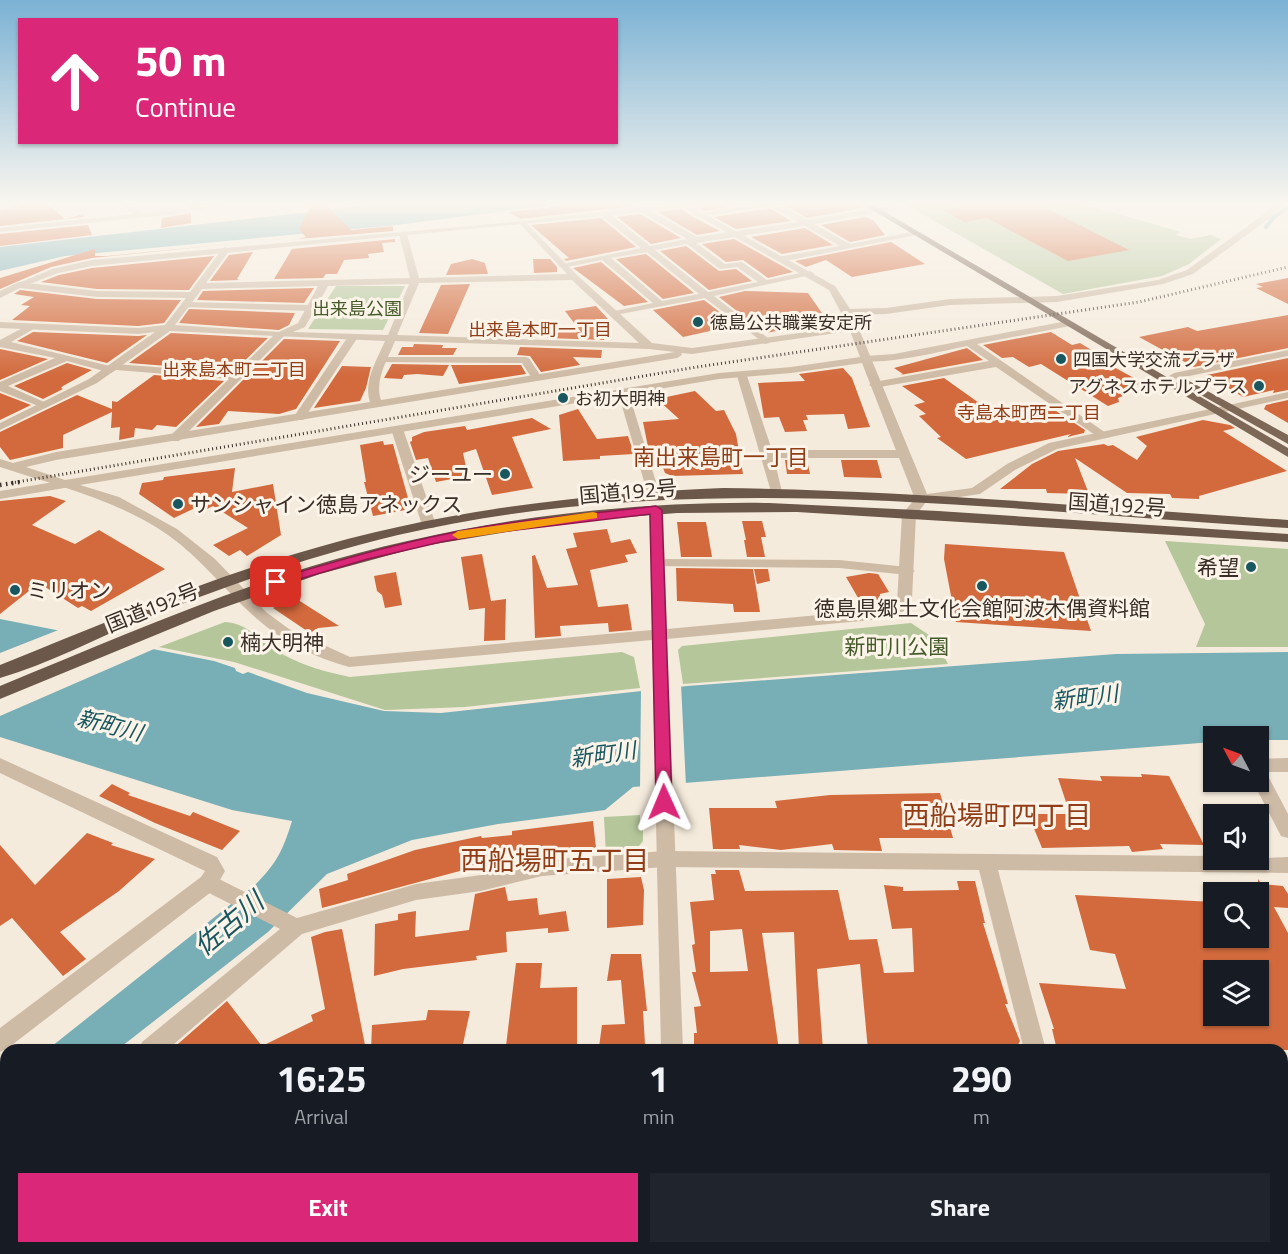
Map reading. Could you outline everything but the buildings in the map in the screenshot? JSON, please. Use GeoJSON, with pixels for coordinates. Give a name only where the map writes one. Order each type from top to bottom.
{"type":"FeatureCollection","features":[{"type":"Feature","properties":{"kind":"highway","name":"国道192号"},"geometry":{"type":"LineString","coordinates":[[0,672],[228,581],[304,555],[429,525],[535,506],[655,502],[776,492],[922,499],[1288,524]]}},
{"type":"Feature","properties":{"kind":"highway","name":"国道192号"},"geometry":{"type":"LineString","coordinates":[[0,693],[242,595],[315,570],[420,542],[655,502],[909,514],[1288,538]]}},
{"type":"Feature","properties":{"kind":"main road"},"geometry":{"type":"LineString","coordinates":[[960,261],[1288,453]]}},
{"type":"Feature","properties":{"kind":"main road"},"geometry":{"type":"LineString","coordinates":[[977,261],[1288,440]]}},
{"type":"Feature","properties":{"kind":"street"},"geometry":{"type":"LineString","coordinates":[[0,295],[40,275],[64,268],[119,261]]}},
{"type":"Feature","properties":{"kind":"street"},"geometry":{"type":"LineString","coordinates":[[0,427],[113,369],[168,328],[218,261]]}},
{"type":"Feature","properties":{"kind":"street"},"geometry":{"type":"LineString","coordinates":[[377,405],[373,386],[415,281],[410,261]]}},
{"type":"Feature","properties":{"kind":"street"},"geometry":{"type":"LineString","coordinates":[[558,261],[649,346]]}},
{"type":"Feature","properties":{"kind":"street"},"geometry":{"type":"LineString","coordinates":[[562,265],[586,261]]}},
{"type":"Feature","properties":{"kind":"street"},"geometry":{"type":"LineString","coordinates":[[608,261],[660,304]]}},
{"type":"Feature","properties":{"kind":"street"},"geometry":{"type":"LineString","coordinates":[[663,261],[765,341]]}},
{"type":"Feature","properties":{"kind":"street"},"geometry":{"type":"LineString","coordinates":[[715,261],[723,267],[739,264],[765,283]]}},
{"type":"Feature","properties":{"kind":"street"},"geometry":{"type":"LineString","coordinates":[[784,261],[832,288],[847,312],[874,385],[922,499]]}},
{"type":"Feature","properties":{"kind":"street"},"geometry":{"type":"LineString","coordinates":[[847,312],[886,311],[950,302],[1042,299],[1160,282],[1182,276],[1204,261]]}},
{"type":"Feature","properties":{"kind":"street"},"geometry":{"type":"LineString","coordinates":[[613,314],[810,274]]}},
{"type":"Feature","properties":{"kind":"street"},"geometry":{"type":"LineString","coordinates":[[201,286],[574,277]]}},
{"type":"Feature","properties":{"kind":"street"},"geometry":{"type":"LineString","coordinates":[[175,438],[280,335],[302,325],[324,284]]}},
{"type":"Feature","properties":{"kind":"street"},"geometry":{"type":"LineString","coordinates":[[19,285],[97,294],[194,295]]}},
{"type":"Feature","properties":{"kind":"street"},"geometry":{"type":"LineString","coordinates":[[186,305],[310,308]]}},
{"type":"Feature","properties":{"kind":"street"},"geometry":{"type":"LineString","coordinates":[[0,495],[719,376],[742,376],[894,357],[1067,324]]}},
{"type":"Feature","properties":{"kind":"street"},"geometry":{"type":"LineString","coordinates":[[0,325],[138,331],[168,328],[280,335],[649,346],[692,351]]}},
{"type":"Feature","properties":{"kind":"street"},"geometry":{"type":"LineString","coordinates":[[1,343],[28,328]]}},
{"type":"Feature","properties":{"kind":"street"},"geometry":{"type":"LineString","coordinates":[[4,467],[56,456],[299,418],[692,351],[853,328]]}},
{"type":"Feature","properties":{"kind":"street"},"geometry":{"type":"LineString","coordinates":[[299,418],[353,337]]}},
{"type":"Feature","properties":{"kind":"street"},"geometry":{"type":"LineString","coordinates":[[1,343],[113,369],[239,377]]}},
{"type":"Feature","properties":{"kind":"street"},"geometry":{"type":"LineString","coordinates":[[969,343],[1102,435]]}},
{"type":"Feature","properties":{"kind":"street"},"geometry":{"type":"LineString","coordinates":[[1174,376],[1288,353]]}},
{"type":"Feature","properties":{"kind":"street"},"geometry":{"type":"LineString","coordinates":[[0,386],[66,357]]}},
{"type":"Feature","properties":{"kind":"street"},"geometry":{"type":"LineString","coordinates":[[382,360],[525,360],[537,378]]}},
{"type":"Feature","properties":{"kind":"street"},"geometry":{"type":"LineString","coordinates":[[874,385],[998,363]]}},
{"type":"Feature","properties":{"kind":"street"},"geometry":{"type":"LineString","coordinates":[[742,376],[767,454],[776,492]]}},
{"type":"Feature","properties":{"kind":"street"},"geometry":{"type":"LineString","coordinates":[[0,386],[45,405]]}},
{"type":"Feature","properties":{"kind":"street"},"geometry":{"type":"LineString","coordinates":[[623,391],[655,502],[659,563],[659,634],[672,1044]]}},
{"type":"Feature","properties":{"kind":"street"},"geometry":{"type":"LineString","coordinates":[[4,467],[114,500],[163,526],[210,562],[284,633],[330,656],[349,662],[887,612],[904,605],[908,571],[909,514],[922,499],[976,491],[1011,467],[1053,446],[1288,395]]}},
{"type":"Feature","properties":{"kind":"street"},"geometry":{"type":"LineString","coordinates":[[397,429],[429,525]]}},
{"type":"Feature","properties":{"kind":"street"},"geometry":{"type":"LineString","coordinates":[[767,454],[902,454]]}},
{"type":"Feature","properties":{"kind":"street"},"geometry":{"type":"LineString","coordinates":[[659,563],[838,564],[908,571]]}},
{"type":"Feature","properties":{"kind":"street"},"geometry":{"type":"LineString","coordinates":[[0,765],[210,863],[215,871],[208,883],[0,1041]]}},
{"type":"Feature","properties":{"kind":"street"},"geometry":{"type":"LineString","coordinates":[[1269,766],[1288,765]]}},
{"type":"Feature","properties":{"kind":"street"},"geometry":{"type":"LineString","coordinates":[[1267,792],[1288,831]]}},
{"type":"Feature","properties":{"kind":"street"},"geometry":{"type":"LineString","coordinates":[[157,1044],[291,925],[416,892],[481,882],[542,868],[665,859],[1288,865]]}},
{"type":"Feature","properties":{"kind":"street"},"geometry":{"type":"LineString","coordinates":[[987,862],[1033,1044]]}},
{"type":"Feature","properties":{"kind":"street"},"geometry":{"type":"LineString","coordinates":[[208,883],[291,925]]}},
{"type":"Feature","properties":{"kind":"green space"},"geometry":{"type":"Polygon","coordinates":[[[1004,261],[1193,261],[1162,276],[1063,294],[1004,261]]]}},
{"type":"Feature","properties":{"kind":"green space","name":"出来島公園"},"geometry":{"type":"Polygon","coordinates":[[[336,286],[405,286],[383,330],[308,329],[336,286]]]}},
{"type":"Feature","properties":{"kind":"green space"},"geometry":{"type":"Polygon","coordinates":[[[1165,541],[1288,549],[1288,647],[1196,647],[1205,624],[1165,541]]]}},
{"type":"Feature","properties":{"kind":"green space"},"geometry":{"type":"Polygon","coordinates":[[[225,622],[241,626],[282,654],[299,662],[350,677],[622,652],[634,657],[640,688],[465,707],[385,710],[234,662],[159,647],[225,622]]]}},
{"type":"Feature","properties":{"kind":"green space","name":"新町川公園"},"geometry":{"type":"Polygon","coordinates":[[[911,623],[935,639],[948,664],[683,684],[678,650],[682,646],[911,623]]]}},
{"type":"Feature","properties":{"kind":"green space"},"geometry":{"type":"Polygon","coordinates":[[[640,815],[640,823],[643,825],[643,841],[635,851],[606,855],[604,817],[640,815]]]}},
{"type":"Feature","properties":{"kind":"water"},"geometry":{"type":"Polygon","coordinates":[[[0,261],[45,261],[0,271],[0,261]]]}},
{"type":"Feature","properties":{"kind":"water"},"geometry":{"type":"Polygon","coordinates":[[[0,619],[214,661],[235,668],[243,674],[248,672],[307,693],[384,711],[441,713],[687,686],[1116,654],[1288,652],[1288,740],[1269,740],[1269,726],[1203,726],[1203,743],[633,787],[605,810],[498,824],[412,840],[327,874],[268,932],[125,1044],[55,1044],[255,885],[269,870],[286,840],[292,821],[232,810],[0,737],[0,619]]]}},
{"type":"Feature","properties":{"kind":"pier"},"geometry":{"type":"Polygon","coordinates":[[[66,627],[141,643],[154,649],[0,716],[0,653],[66,627]]]}},
{"type":"Feature","properties":{"kind":"pier"},"geometry":{"type":"Polygon","coordinates":[[[681,684],[686,786],[640,789],[641,688],[681,684]]]}},
{"type":"Feature","properties":{"kind":"railway"},"geometry":{"type":"LineString","coordinates":[[11,483],[697,367],[1139,302],[1288,267]]}},
{"type":"Feature","properties":{"kind":"railway"},"geometry":{"type":"LineString","coordinates":[[0,485],[20,482]]}},
{"type":"Feature","properties":{"kind":"slow traffic"},"geometry":{"type":"LineString","coordinates":[[458,535],[593,516]]}},
{"type":"Feature","properties":{"kind":"place","name":"徳島公共職業安定所"},"geometry":{"type":"Point","coordinates":[698,322]}},
{"type":"Feature","properties":{"kind":"place","name":"四国大学交流プラザ"},"geometry":{"type":"Point","coordinates":[1061,359]}},
{"type":"Feature","properties":{"kind":"place","name":"アグネスホテルプラス"},"geometry":{"type":"Point","coordinates":[1259,386]}},
{"type":"Feature","properties":{"kind":"place","name":"お初大明神"},"geometry":{"type":"Point","coordinates":[563,398]}},
{"type":"Feature","properties":{"kind":"place","name":"ジーユー"},"geometry":{"type":"Point","coordinates":[505,474]}},
{"type":"Feature","properties":{"kind":"place","name":"サンシャイン徳島アネックス"},"geometry":{"type":"Point","coordinates":[178,504]}},
{"type":"Feature","properties":{"kind":"place","name":"希望"},"geometry":{"type":"Point","coordinates":[1251,567]}},
{"type":"Feature","properties":{"kind":"place","name":"徳島県郷土文化会館阿波木偶資料館"},"geometry":{"type":"Point","coordinates":[982,586]}},
{"type":"Feature","properties":{"kind":"place","name":"ミリオン"},"geometry":{"type":"Point","coordinates":[15,590]}},
{"type":"Feature","properties":{"kind":"place","name":"楠大明神"},"geometry":{"type":"Point","coordinates":[228,642]}},
{"type":"Feature","properties":{"kind":"district","name":"出来島本町一丁目"},"geometry":{"type":"Point","coordinates":[540,329]}},
{"type":"Feature","properties":{"kind":"district","name":"出来島本町二丁目"},"geometry":{"type":"Point","coordinates":[234,369]}},
{"type":"Feature","properties":{"kind":"district","name":"寺島本町西二丁目"},"geometry":{"type":"Point","coordinates":[1029,412]}},
{"type":"Feature","properties":{"kind":"district","name":"南出来島町一丁目"},"geometry":{"type":"Point","coordinates":[721,457]}},
{"type":"Feature","properties":{"kind":"district","name":"西船場町四丁目"},"geometry":{"type":"Point","coordinates":[997,814]}},
{"type":"Feature","properties":{"kind":"district","name":"西船場町五丁目"},"geometry":{"type":"Point","coordinates":[555,859]}},
{"type":"Feature","properties":{"kind":"route"},"geometry":{"type":"LineString","coordinates":[[276,582],[365,556],[441,538],[598,515],[656,510],[664,802]]}},
{"type":"Feature","properties":{"kind":"water label","name":"新町川"},"geometry":{"type":"Point","coordinates":[1085,697]}},
{"type":"Feature","properties":{"kind":"water label","name":"新町川"},"geometry":{"type":"Point","coordinates":[110,725]}},
{"type":"Feature","properties":{"kind":"water label","name":"新町川"},"geometry":{"type":"Point","coordinates":[603,754]}},
{"type":"Feature","properties":{"kind":"water label","name":"佐古川"},"geometry":{"type":"Point","coordinates":[228,923]}}]}
